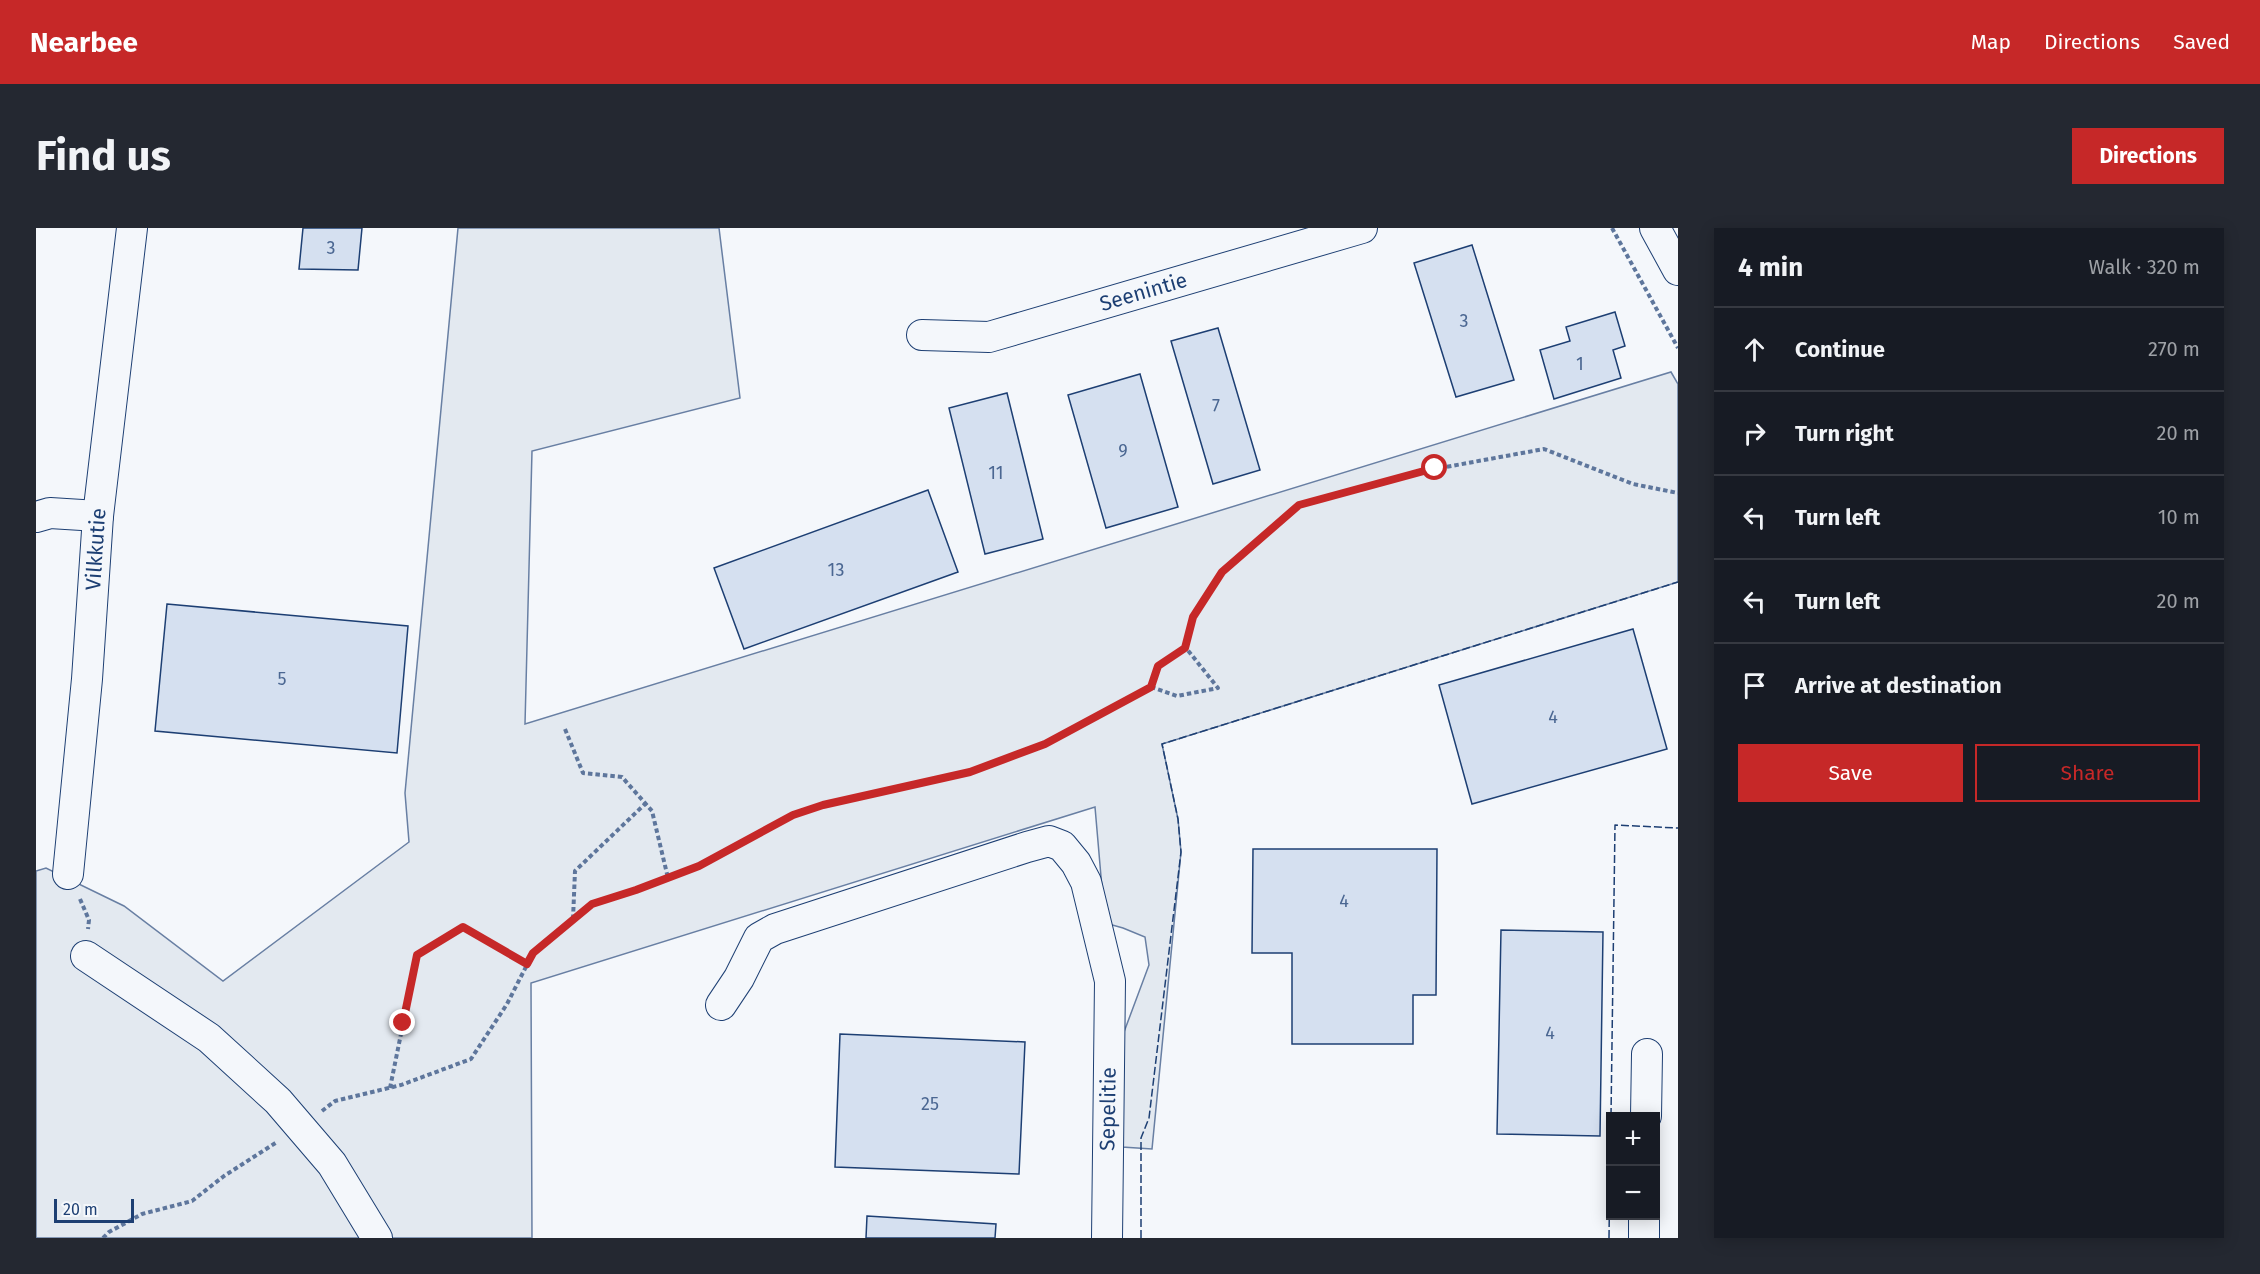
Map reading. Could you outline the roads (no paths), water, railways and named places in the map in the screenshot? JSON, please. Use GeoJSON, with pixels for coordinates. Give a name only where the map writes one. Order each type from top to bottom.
{"type":"FeatureCollection","features":[{"type":"Feature","properties":{"kind":"street","name":"Vilkkutie"},"geometry":{"type":"LineString","coordinates":[[68,874],[87,679],[98,516],[132,228]]}},
{"type":"Feature","properties":{"kind":"street","name":"Seenintie"},"geometry":{"type":"LineString","coordinates":[[922,335],[989,337],[1362,228]]}},
{"type":"Feature","properties":{"kind":"street"},"geometry":{"type":"LineString","coordinates":[[1655,228],[1678,270]]}},
{"type":"Feature","properties":{"kind":"street"},"geometry":{"type":"LineString","coordinates":[[36,517],[50,513],[98,516]]}},
{"type":"Feature","properties":{"kind":"street","name":"Sepelitie"},"geometry":{"type":"LineString","coordinates":[[721,1005],[739,978],[759,938],[775,929],[1027,847],[1049,841],[1062,846],[1076,863],[1086,882],[1110,981],[1107,1238]]}},
{"type":"Feature","properties":{"kind":"street"},"geometry":{"type":"LineString","coordinates":[[86,956],[209,1038],[278,1101],[332,1164],[377,1238]]}},
{"type":"Feature","properties":{"kind":"street"},"geometry":{"type":"LineString","coordinates":[[1646,1112],[1647,1054]]}},
{"type":"Feature","properties":{"kind":"street"},"geometry":{"type":"LineString","coordinates":[[1644,1220],[1644,1238]]}}]}
